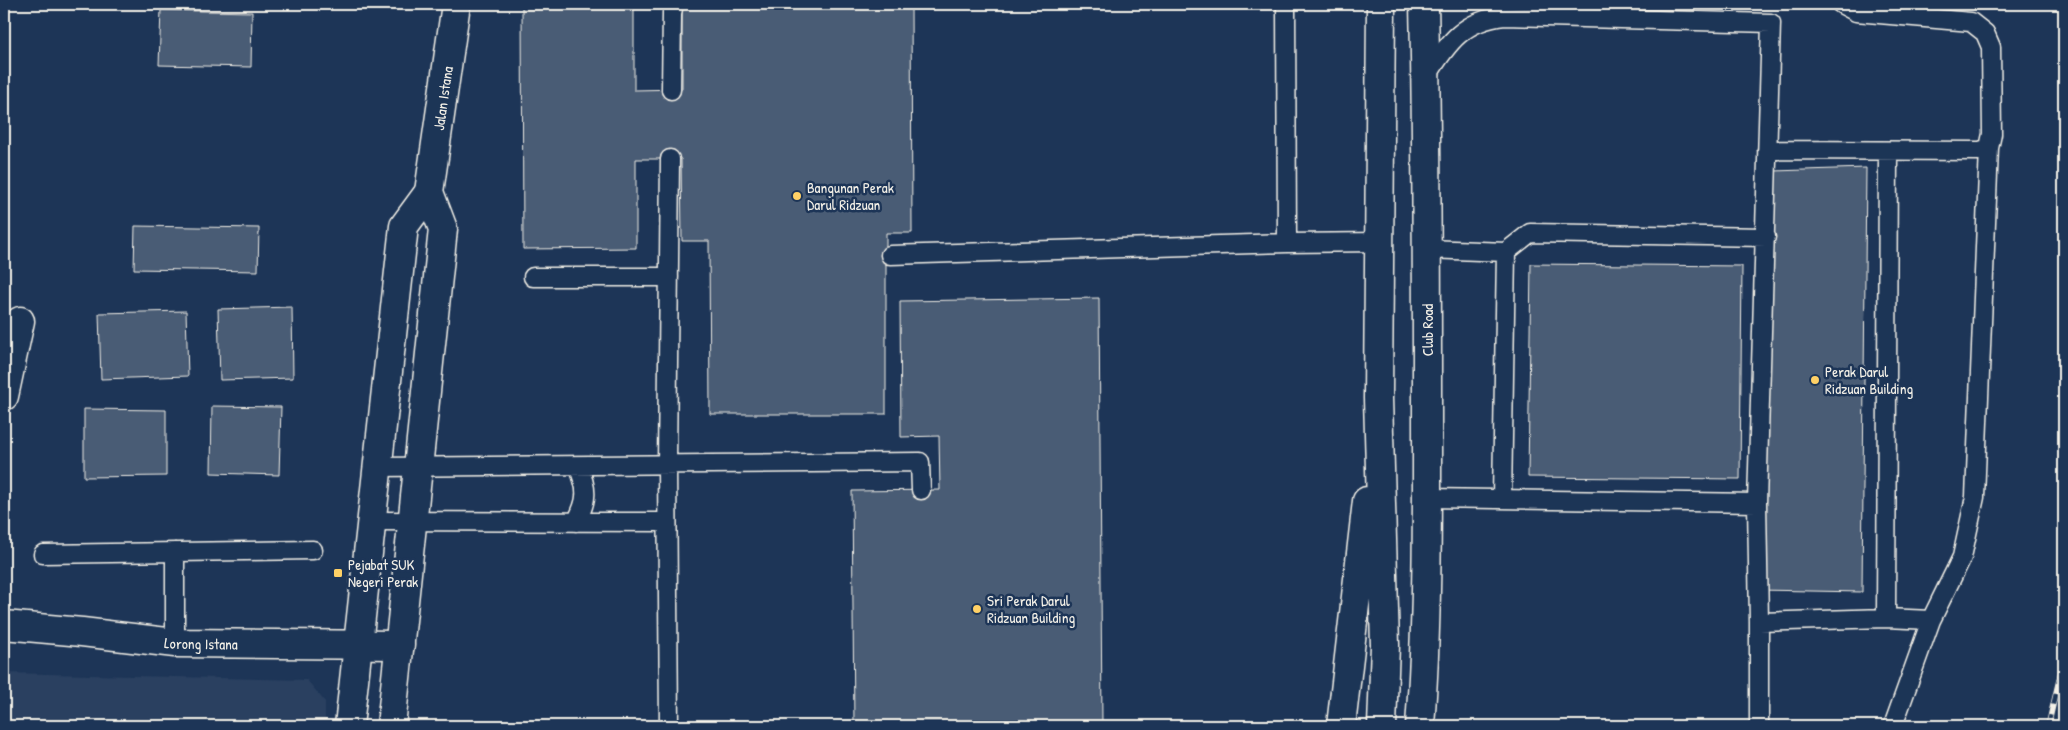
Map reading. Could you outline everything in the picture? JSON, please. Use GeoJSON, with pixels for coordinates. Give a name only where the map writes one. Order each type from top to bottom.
{"type":"FeatureCollection","features":[{"type":"Feature","properties":{"kind":"main road","name":"Jalan Istana"},"geometry":{"type":"LineString","coordinates":[[430,192],[456,4]]}},
{"type":"Feature","properties":{"kind":"main road"},"geometry":{"type":"LineString","coordinates":[[1381,4],[1378,398],[1385,645],[1382,726]]}},
{"type":"Feature","properties":{"kind":"main road","name":"Club Road"},"geometry":{"type":"LineString","coordinates":[[1424,4],[1427,249],[1425,656]]}},
{"type":"Feature","properties":{"kind":"main road"},"geometry":{"type":"LineString","coordinates":[[391,726],[443,229],[430,192]]}},
{"type":"Feature","properties":{"kind":"main road"},"geometry":{"type":"LineString","coordinates":[[349,726],[404,226],[430,192]]}},
{"type":"Feature","properties":{"kind":"main road"},"geometry":{"type":"LineString","coordinates":[[4,396],[20,321]]}},
{"type":"Feature","properties":{"kind":"main road"},"geometry":{"type":"LineString","coordinates":[[1341,726],[1378,398]]}},
{"type":"Feature","properties":{"kind":"main road","name":"Lorong Istana"},"geometry":{"type":"LineString","coordinates":[[4,625],[82,632],[175,644],[400,645]]}},
{"type":"Feature","properties":{"kind":"main road"},"geometry":{"type":"LineString","coordinates":[[1420,726],[1425,656]]}},
{"type":"Feature","properties":{"kind":"main road"},"geometry":{"type":"LineString","coordinates":[[1425,656],[1438,726]]}},
{"type":"Feature","properties":{"kind":"lane"},"geometry":{"type":"LineString","coordinates":[[671,90],[672,13],[674,4]]}},
{"type":"Feature","properties":{"kind":"lane"},"geometry":{"type":"LineString","coordinates":[[1286,4],[1287,243]]}},
{"type":"Feature","properties":{"kind":"lane"},"geometry":{"type":"LineString","coordinates":[[1841,4],[1856,12],[1910,10],[1971,22],[1985,33],[1992,47],[1992,134],[1989,148],[1975,497],[1970,528],[1962,557],[1931,620],[1893,726]]}},
{"type":"Feature","properties":{"kind":"lane"},"geometry":{"type":"LineString","coordinates":[[1425,78],[1444,48],[1459,33],[1488,18],[1505,16],[1771,23],[1757,503],[1759,726]]}},
{"type":"Feature","properties":{"kind":"lane"},"geometry":{"type":"LineString","coordinates":[[1767,150],[1980,151],[1989,148]]}},
{"type":"Feature","properties":{"kind":"lane"},"geometry":{"type":"LineString","coordinates":[[1886,618],[1888,151]]}},
{"type":"Feature","properties":{"kind":"lane"},"geometry":{"type":"LineString","coordinates":[[670,159],[667,465],[670,726]]}},
{"type":"Feature","properties":{"kind":"lane"},"geometry":{"type":"LineString","coordinates":[[1427,249],[1506,252],[1530,233],[1766,238]]}},
{"type":"Feature","properties":{"kind":"lane"},"geometry":{"type":"LineString","coordinates":[[890,255],[1380,242]]}},
{"type":"Feature","properties":{"kind":"lane"},"geometry":{"type":"LineString","coordinates":[[1502,499],[1506,252]]}},
{"type":"Feature","properties":{"kind":"lane"},"geometry":{"type":"LineString","coordinates":[[532,277],[669,277]]}},
{"type":"Feature","properties":{"kind":"lane"},"geometry":{"type":"LineString","coordinates":[[377,467],[920,462],[920,490]]}},
{"type":"Feature","properties":{"kind":"lane"},"geometry":{"type":"LineString","coordinates":[[576,522],[583,508],[586,493],[584,479],[578,466]]}},
{"type":"Feature","properties":{"kind":"lane"},"geometry":{"type":"LineString","coordinates":[[1427,498],[1757,503]]}},
{"type":"Feature","properties":{"kind":"lane"},"geometry":{"type":"LineString","coordinates":[[371,521],[667,522]]}},
{"type":"Feature","properties":{"kind":"lane"},"geometry":{"type":"LineString","coordinates":[[43,554],[313,550]]}},
{"type":"Feature","properties":{"kind":"lane"},"geometry":{"type":"LineString","coordinates":[[175,552],[175,644]]}},
{"type":"Feature","properties":{"kind":"lane"},"geometry":{"type":"LineString","coordinates":[[1759,622],[1886,618],[1931,620]]}},
{"type":"Feature","properties":{"kind":"shaded area"},"geometry":{"type":"Polygon","coordinates":[[[4,673],[307,680],[325,702],[325,726],[4,726],[4,673]]]}},
{"type":"Feature","properties":{"kind":"building","name":"Bangunan Perak Darul Ridzuan"},"geometry":{"type":"Polygon","coordinates":[[[522,4],[634,4],[634,90],[682,89],[682,4],[911,4],[912,233],[886,233],[886,414],[710,414],[709,241],[682,241],[681,159],[636,159],[636,248],[523,249],[522,4]]]}},
{"type":"Feature","properties":{"kind":"building"},"geometry":{"type":"Polygon","coordinates":[[[161,10],[252,12],[251,67],[159,65],[161,10]]]}},
{"type":"Feature","properties":{"kind":"building","name":"Perak Darul Ridzuan Building"},"geometry":{"type":"Polygon","coordinates":[[[1866,168],[1862,592],[1759,590],[1774,171],[1866,168]]]}},
{"type":"Feature","properties":{"kind":"building"},"geometry":{"type":"Polygon","coordinates":[[[135,226],[259,228],[258,271],[134,269],[135,226]]]}},
{"type":"Feature","properties":{"kind":"building"},"geometry":{"type":"Polygon","coordinates":[[[1531,264],[1742,266],[1740,479],[1528,477],[1531,264]]]}},
{"type":"Feature","properties":{"kind":"building","name":"Sri Perak Darul Ridzuan Building"},"geometry":{"type":"Polygon","coordinates":[[[1099,298],[1102,726],[854,726],[852,491],[940,490],[939,436],[901,437],[900,301],[1099,298]]]}},
{"type":"Feature","properties":{"kind":"building"},"geometry":{"type":"Polygon","coordinates":[[[292,307],[293,378],[220,380],[218,309],[292,307]]]}},
{"type":"Feature","properties":{"kind":"building"},"geometry":{"type":"Polygon","coordinates":[[[186,311],[188,376],[101,379],[99,313],[186,311]]]}},
{"type":"Feature","properties":{"kind":"building"},"geometry":{"type":"Polygon","coordinates":[[[212,406],[281,407],[279,475],[211,473],[212,406]]]}},
{"type":"Feature","properties":{"kind":"building"},"geometry":{"type":"Polygon","coordinates":[[[84,409],[166,410],[166,476],[84,477],[84,409]]]}},
{"type":"Feature","properties":{"kind":"railway"},"geometry":{"type":"LineString","coordinates":[[2048,726],[2064,659]]}},
{"type":"Feature","properties":{"kind":"place","name":"Bangunan Perak Darul Ridzuan"},"geometry":{"type":"Point","coordinates":[797,196]}},
{"type":"Feature","properties":{"kind":"place","name":"Perak Darul Ridzuan Building"},"geometry":{"type":"Point","coordinates":[1815,380]}},
{"type":"Feature","properties":{"kind":"place","name":"Pejabat SUK Negeri Perak"},"geometry":{"type":"Point","coordinates":[338,573]}},
{"type":"Feature","properties":{"kind":"place","name":"Sri Perak Darul Ridzuan Building"},"geometry":{"type":"Point","coordinates":[977,609]}}]}
